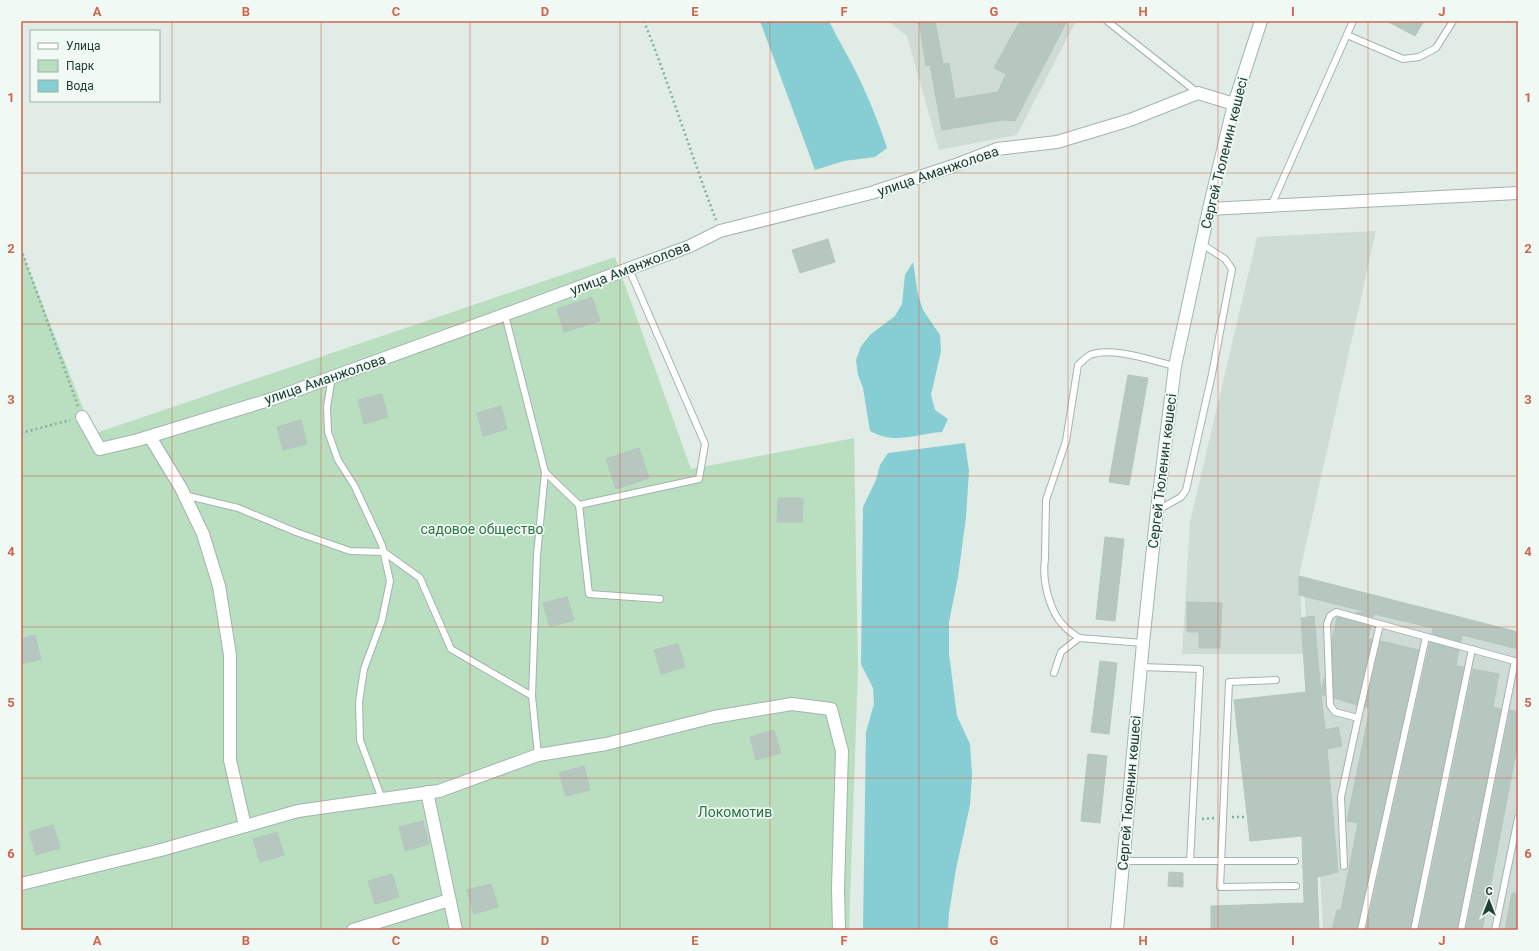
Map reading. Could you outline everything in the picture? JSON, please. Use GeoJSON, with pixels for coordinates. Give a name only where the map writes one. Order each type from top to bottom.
{"type":"FeatureCollection","features":[{"type":"Feature","properties":{"kind":"street","name":"Сергей Тюленин көшесі"},"geometry":{"type":"LineString","coordinates":[[1117,930],[1122,861],[1143,643],[1157,510],[1175,366],[1209,209],[1234,104],[1261,21]]}},
{"type":"Feature","properties":{"kind":"street","name":"улица Аманжолова"},"geometry":{"type":"LineString","coordinates":[[82,417],[100,449],[150,437],[272,398],[506,315],[690,246],[720,231],[871,193],[953,166],[997,149],[1057,142],[1130,120],[1198,93]]}},
{"type":"Feature","properties":{"kind":"street"},"geometry":{"type":"LineString","coordinates":[[1198,93],[1234,104]]}},
{"type":"Feature","properties":{"kind":"street"},"geometry":{"type":"LineString","coordinates":[[1209,209],[1518,193]]}},
{"type":"Feature","properties":{"kind":"street"},"geometry":{"type":"LineString","coordinates":[[150,437],[184,495],[203,534],[219,586],[230,654],[230,760],[245,826]]}},
{"type":"Feature","properties":{"kind":"street"},"geometry":{"type":"LineString","coordinates":[[21,884],[161,850],[298,810],[439,791],[538,755],[606,744],[714,717],[792,704],[831,709],[842,751],[838,889],[839,930]]}},
{"type":"Feature","properties":{"kind":"street"},"geometry":{"type":"LineString","coordinates":[[427,792],[456,930]]}},
{"type":"Feature","properties":{"kind":"street"},"geometry":{"type":"LineString","coordinates":[[353,930],[449,900]]}},
{"type":"Feature","properties":{"kind":"lane"},"geometry":{"type":"LineString","coordinates":[[1107,21],[1198,93]]}},
{"type":"Feature","properties":{"kind":"lane"},"geometry":{"type":"LineString","coordinates":[[1270,206],[1353,21]]}},
{"type":"Feature","properties":{"kind":"lane"},"geometry":{"type":"LineString","coordinates":[[1347,35],[1403,59],[1419,57],[1436,48],[1453,21]]}},
{"type":"Feature","properties":{"kind":"lane"},"geometry":{"type":"LineString","coordinates":[[1157,510],[1181,497],[1186,490],[1212,374],[1232,269],[1225,259],[1202,244]]}},
{"type":"Feature","properties":{"kind":"lane"},"geometry":{"type":"LineString","coordinates":[[579,505],[699,479],[705,444],[629,269]]}},
{"type":"Feature","properties":{"kind":"lane"},"geometry":{"type":"LineString","coordinates":[[506,315],[545,472],[537,555],[532,696],[538,755]]}},
{"type":"Feature","properties":{"kind":"lane"},"geometry":{"type":"LineString","coordinates":[[1143,643],[1079,638],[1064,626],[1053,610],[1044,577],[1046,500],[1066,441],[1078,365],[1090,355],[1103,352],[1175,366]]}},
{"type":"Feature","properties":{"kind":"lane"},"geometry":{"type":"LineString","coordinates":[[332,377],[327,407],[328,432],[338,460],[354,485],[384,552],[390,581],[382,620],[364,669],[359,702],[360,740],[382,798]]}},
{"type":"Feature","properties":{"kind":"lane"},"geometry":{"type":"LineString","coordinates":[[545,472],[579,505],[589,594],[660,599]]}},
{"type":"Feature","properties":{"kind":"lane"},"geometry":{"type":"LineString","coordinates":[[184,495],[238,508],[296,532],[350,551],[384,552],[420,578],[451,649],[532,696]]}},
{"type":"Feature","properties":{"kind":"lane"},"geometry":{"type":"LineString","coordinates":[[1358,718],[1335,712],[1330,705],[1327,624],[1330,616],[1336,612],[1517,662],[1461,930]]}},
{"type":"Feature","properties":{"kind":"lane"},"geometry":{"type":"LineString","coordinates":[[1344,866],[1340,797],[1380,624]]}},
{"type":"Feature","properties":{"kind":"lane"},"geometry":{"type":"LineString","coordinates":[[1360,930],[1426,637]]}},
{"type":"Feature","properties":{"kind":"lane"},"geometry":{"type":"LineString","coordinates":[[1054,673],[1061,652],[1079,638]]}},
{"type":"Feature","properties":{"kind":"lane"},"geometry":{"type":"LineString","coordinates":[[1414,930],[1472,650]]}},
{"type":"Feature","properties":{"kind":"lane"},"geometry":{"type":"LineString","coordinates":[[1141,667],[1200,669],[1190,861]]}},
{"type":"Feature","properties":{"kind":"lane"},"geometry":{"type":"LineString","coordinates":[[1276,680],[1228,682],[1220,887],[1296,886]]}},
{"type":"Feature","properties":{"kind":"lane"},"geometry":{"type":"LineString","coordinates":[[1495,930],[1518,818]]}},
{"type":"Feature","properties":{"kind":"lane"},"geometry":{"type":"LineString","coordinates":[[1122,861],[1295,861]]}},
{"type":"Feature","properties":{"kind":"path"},"geometry":{"type":"LineString","coordinates":[[644,21],[669,84],[696,167],[720,231]]}},
{"type":"Feature","properties":{"kind":"path"},"geometry":{"type":"LineString","coordinates":[[21,249],[82,417],[21,433]]}},
{"type":"Feature","properties":{"kind":"shaded area"},"geometry":{"type":"Polygon","coordinates":[[[888,21],[1076,21],[1017,135],[939,150],[907,36],[888,21]]]}},
{"type":"Feature","properties":{"kind":"shaded area"},"geometry":{"type":"Polygon","coordinates":[[[1376,231],[1299,576],[1304,654],[1182,654],[1190,522],[1257,237],[1376,231]]]}},
{"type":"Feature","properties":{"kind":"shaded area"},"geometry":{"type":"Polygon","coordinates":[[[1304,584],[1518,637],[1518,930],[1323,930],[1304,584]]]}},
{"type":"Feature","properties":{"kind":"green space","name":"садовое общество"},"geometry":{"type":"Polygon","coordinates":[[[21,249],[93,434],[615,257],[691,469],[854,438],[858,669],[849,930],[21,930],[21,249]]]}},
{"type":"Feature","properties":{"kind":"water"},"geometry":{"type":"Polygon","coordinates":[[[760,21],[829,21],[855,69],[870,102],[887,148],[875,157],[844,161],[815,170],[760,21]]]}},
{"type":"Feature","properties":{"kind":"water"},"geometry":{"type":"Polygon","coordinates":[[[913,262],[918,295],[923,310],[940,335],[941,351],[931,395],[935,410],[948,419],[942,432],[905,438],[888,437],[870,431],[863,388],[858,375],[856,360],[861,346],[871,334],[895,316],[902,304],[905,275],[913,262]]]}},
{"type":"Feature","properties":{"kind":"water"},"geometry":{"type":"Polygon","coordinates":[[[965,443],[969,471],[966,517],[958,577],[949,622],[949,654],[957,716],[970,744],[972,774],[970,805],[956,869],[949,913],[948,930],[863,930],[866,732],[874,704],[873,688],[861,664],[863,507],[876,480],[880,465],[888,453],[965,443]]]}},
{"type":"Feature","properties":{"kind":"building"},"geometry":{"type":"Polygon","coordinates":[[[919,21],[935,21],[943,64],[949,63],[955,99],[998,92],[1006,74],[994,68],[1020,21],[1067,21],[1015,121],[1003,120],[942,130],[930,65],[926,66],[919,21]]]}},
{"type":"Feature","properties":{"kind":"building"},"geometry":{"type":"Polygon","coordinates":[[[1387,21],[1424,21],[1415,36],[1387,21]]]}},
{"type":"Feature","properties":{"kind":"building"},"geometry":{"type":"Polygon","coordinates":[[[828,239],[835,262],[800,273],[792,250],[828,239]]]}},
{"type":"Feature","properties":{"kind":"building"},"geometry":{"type":"Polygon","coordinates":[[[592,297],[600,321],[564,332],[557,309],[592,297]]]}},
{"type":"Feature","properties":{"kind":"building"},"geometry":{"type":"Polygon","coordinates":[[[1128,375],[1148,378],[1129,485],[1109,482],[1128,375]]]}},
{"type":"Feature","properties":{"kind":"building"},"geometry":{"type":"Polygon","coordinates":[[[382,394],[388,417],[364,424],[358,400],[382,394]]]}},
{"type":"Feature","properties":{"kind":"building"},"geometry":{"type":"Polygon","coordinates":[[[501,406],[507,429],[483,436],[477,413],[501,406]]]}},
{"type":"Feature","properties":{"kind":"building"},"geometry":{"type":"Polygon","coordinates":[[[301,420],[307,444],[283,450],[277,427],[301,420]]]}},
{"type":"Feature","properties":{"kind":"building"},"geometry":{"type":"Polygon","coordinates":[[[639,448],[649,478],[616,489],[606,459],[639,448]]]}},
{"type":"Feature","properties":{"kind":"building"},"geometry":{"type":"Polygon","coordinates":[[[778,498],[803,498],[802,522],[777,522],[778,498]]]}},
{"type":"Feature","properties":{"kind":"building"},"geometry":{"type":"Polygon","coordinates":[[[1105,537],[1124,539],[1115,621],[1096,619],[1105,537]]]}},
{"type":"Feature","properties":{"kind":"building"},"geometry":{"type":"Polygon","coordinates":[[[1299,576],[1518,632],[1518,649],[1462,635],[1461,642],[1432,634],[1433,628],[1374,614],[1373,617],[1356,613],[1367,612],[1299,595],[1299,576]]]}},
{"type":"Feature","properties":{"kind":"building"},"geometry":{"type":"Polygon","coordinates":[[[567,597],[574,620],[550,627],[543,603],[567,597]]]}},
{"type":"Feature","properties":{"kind":"building"},"geometry":{"type":"Polygon","coordinates":[[[1187,602],[1222,603],[1220,648],[1199,648],[1199,632],[1187,632],[1187,602]]]}},
{"type":"Feature","properties":{"kind":"building"},"geometry":{"type":"Polygon","coordinates":[[[1314,616],[1321,693],[1324,678],[1325,696],[1321,694],[1325,730],[1338,727],[1342,746],[1327,749],[1338,872],[1317,877],[1319,930],[1211,930],[1211,906],[1304,903],[1302,836],[1250,841],[1234,700],[1306,692],[1301,618],[1314,616]]]}},
{"type":"Feature","properties":{"kind":"building"},"geometry":{"type":"Polygon","coordinates":[[[1337,617],[1371,626],[1368,639],[1372,639],[1357,705],[1334,698],[1332,641],[1337,617]]]}},
{"type":"Feature","properties":{"kind":"building"},"geometry":{"type":"Polygon","coordinates":[[[35,635],[41,659],[21,664],[21,639],[35,635]]]}},
{"type":"Feature","properties":{"kind":"building"},"geometry":{"type":"Polygon","coordinates":[[[1381,641],[1419,650],[1357,930],[1332,930],[1337,910],[1341,910],[1358,823],[1347,821],[1370,708],[1365,707],[1381,641]]]}},
{"type":"Feature","properties":{"kind":"building"},"geometry":{"type":"Polygon","coordinates":[[[1430,642],[1459,650],[1456,666],[1464,667],[1410,930],[1366,930],[1430,642]]]}},
{"type":"Feature","properties":{"kind":"building"},"geometry":{"type":"Polygon","coordinates":[[[678,644],[685,667],[661,674],[654,650],[678,644]]]}},
{"type":"Feature","properties":{"kind":"building"},"geometry":{"type":"Polygon","coordinates":[[[1100,661],[1117,663],[1109,734],[1091,732],[1100,661]]]}},
{"type":"Feature","properties":{"kind":"building"},"geometry":{"type":"Polygon","coordinates":[[[1473,669],[1499,674],[1493,707],[1501,709],[1457,930],[1419,930],[1473,669]]]}},
{"type":"Feature","properties":{"kind":"building"},"geometry":{"type":"Polygon","coordinates":[[[1510,710],[1518,712],[1518,742],[1482,930],[1466,930],[1510,710]]]}},
{"type":"Feature","properties":{"kind":"building"},"geometry":{"type":"Polygon","coordinates":[[[774,730],[781,753],[756,760],[750,737],[774,730]]]}},
{"type":"Feature","properties":{"kind":"building"},"geometry":{"type":"Polygon","coordinates":[[[1088,754],[1107,756],[1100,823],[1081,821],[1088,754]]]}},
{"type":"Feature","properties":{"kind":"building"},"geometry":{"type":"Polygon","coordinates":[[[584,766],[590,790],[566,796],[559,773],[584,766]]]}},
{"type":"Feature","properties":{"kind":"building"},"geometry":{"type":"Polygon","coordinates":[[[423,821],[429,844],[405,851],[399,827],[423,821]]]}},
{"type":"Feature","properties":{"kind":"building"},"geometry":{"type":"Polygon","coordinates":[[[53,825],[60,848],[36,855],[29,832],[53,825]]]}},
{"type":"Feature","properties":{"kind":"building"},"geometry":{"type":"Polygon","coordinates":[[[277,832],[284,855],[260,862],[253,839],[277,832]]]}},
{"type":"Feature","properties":{"kind":"building"},"geometry":{"type":"Polygon","coordinates":[[[1169,872],[1183,873],[1183,887],[1168,886],[1169,872]]]}},
{"type":"Feature","properties":{"kind":"building"},"geometry":{"type":"Polygon","coordinates":[[[392,874],[399,897],[375,904],[368,881],[392,874]]]}},
{"type":"Feature","properties":{"kind":"building"},"geometry":{"type":"Polygon","coordinates":[[[491,884],[498,907],[474,914],[467,890],[491,884]]]}},
{"type":"Feature","properties":{"kind":"building"},"geometry":{"type":"Polygon","coordinates":[[[1512,893],[1518,893],[1518,930],[1505,930],[1512,893]]]}},
{"type":"Feature","properties":{"kind":"park label","name":"Локомотив"},"geometry":{"type":"Point","coordinates":[735,812]}}]}
